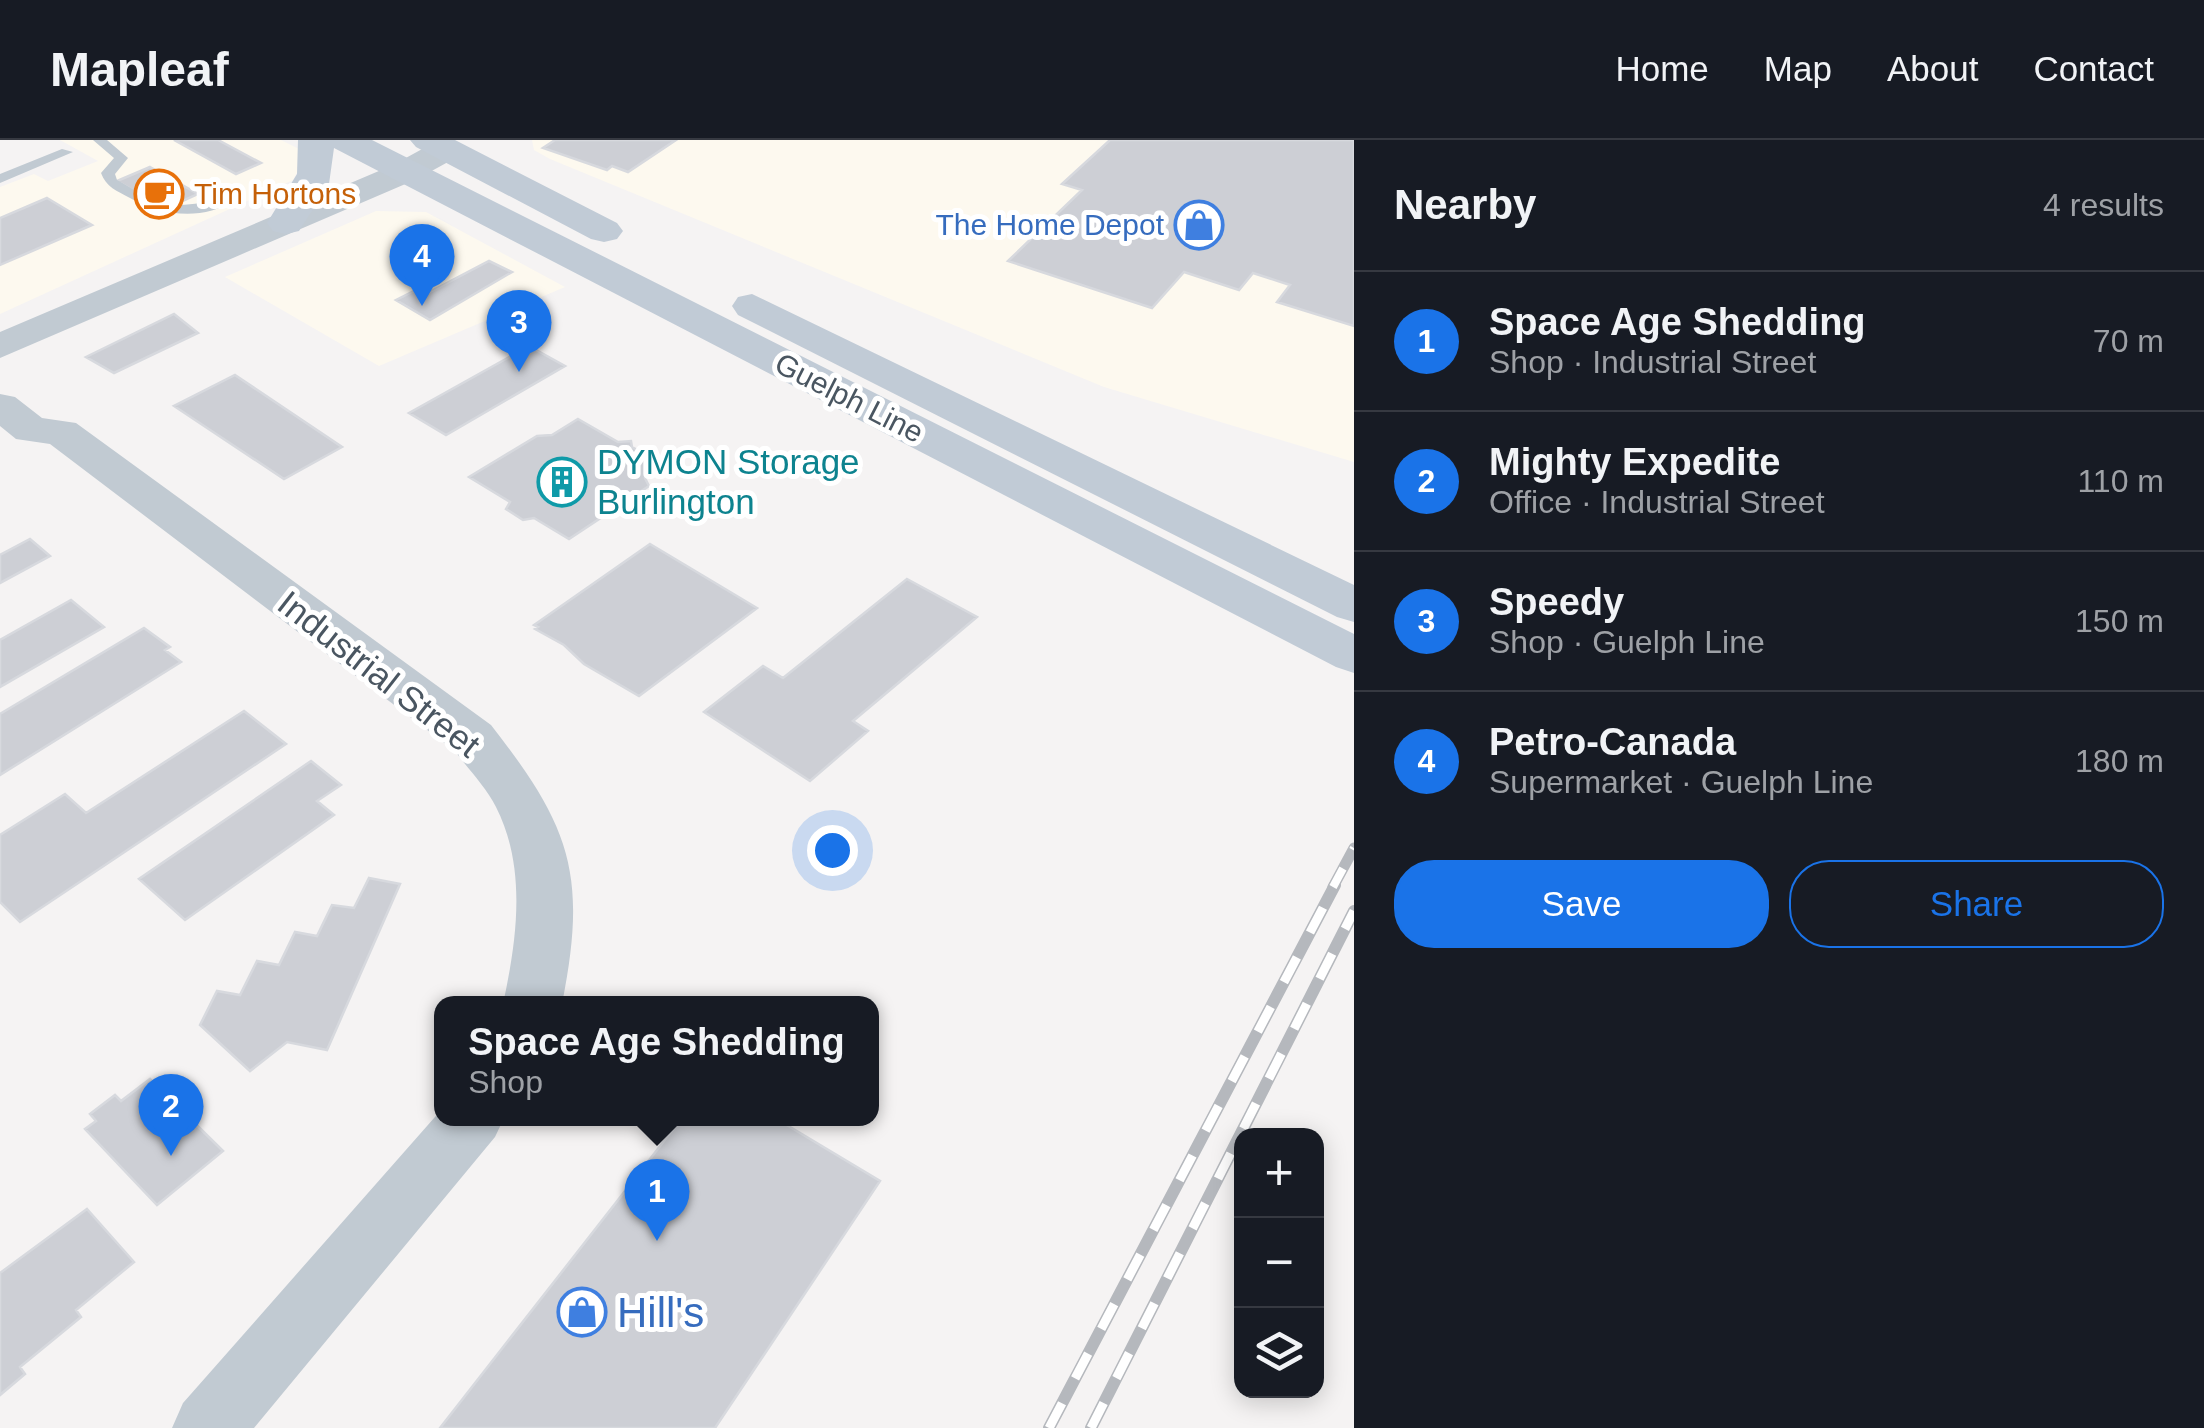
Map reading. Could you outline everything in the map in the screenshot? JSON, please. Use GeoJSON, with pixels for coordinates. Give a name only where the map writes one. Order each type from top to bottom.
{"type":"FeatureCollection","features":[{"type":"Feature","properties":{"kind":"main road"},"geometry":{"type":"LineString","coordinates":[[286,224],[320,165],[316,140]]}},
{"type":"Feature","properties":{"kind":"main road","name":"Guelph Line"},"geometry":{"type":"LineString","coordinates":[[345,140],[426,153],[630,244]]}},
{"type":"Feature","properties":{"kind":"main road","name":"Guelph Line"},"geometry":{"type":"LineString","coordinates":[[426,153],[1338,622]]}},
{"type":"Feature","properties":{"kind":"main road","name":"Guelph Line"},"geometry":{"type":"LineString","coordinates":[[682,271],[1338,622]]}},
{"type":"Feature","properties":{"kind":"street"},"geometry":{"type":"LineString","coordinates":[[0,346],[286,224],[426,153]]}},
{"type":"Feature","properties":{"kind":"street","name":"Industrial Street"},"geometry":{"type":"LineString","coordinates":[[49,325],[20,369],[27,391],[64,419],[61,432]]}},
{"type":"Feature","properties":{"kind":"street","name":"Industrial Street"},"geometry":{"type":"LineString","coordinates":[[0,406],[31,430],[61,432],[473,738],[522,804],[540,851],[548,905],[543,960],[534,996]]}},
{"type":"Feature","properties":{"kind":"street"},"geometry":{"type":"LineString","coordinates":[[208,1428],[466,1126]]}},
{"type":"Feature","properties":{"kind":"lane"},"geometry":{"type":"LineString","coordinates":[[99,140],[120,154],[108,173],[112,182],[160,210],[200,210],[228,200]]}},
{"type":"Feature","properties":{"kind":"lane"},"geometry":{"type":"LineString","coordinates":[[0,179],[67,152]]}},
{"type":"Feature","properties":{"kind":"shaded area"},"geometry":{"type":"Polygon","coordinates":[[[60,140],[281,140],[299,149],[301,165],[293,180],[0,314],[0,187],[34,174],[48,181],[98,161],[60,140]]]}},
{"type":"Feature","properties":{"kind":"shaded area"},"geometry":{"type":"Polygon","coordinates":[[[532,140],[1354,140],[1354,462],[1104,387],[550,159],[534,150],[532,140]]]}},
{"type":"Feature","properties":{"kind":"shaded area"},"geometry":{"type":"Polygon","coordinates":[[[376,211],[426,212],[565,287],[379,366],[225,277],[376,211]]]}},
{"type":"Feature","properties":{"kind":"building"},"geometry":{"type":"Polygon","coordinates":[[[174,140],[218,140],[261,163],[236,174],[174,140]]]}},
{"type":"Feature","properties":{"kind":"building"},"geometry":{"type":"Polygon","coordinates":[[[555,140],[676,140],[628,172],[612,166],[607,170],[543,148],[555,140]]]}},
{"type":"Feature","properties":{"kind":"building","name":"The Home Depot"},"geometry":{"type":"Polygon","coordinates":[[[1110,140],[1354,140],[1354,326],[1277,302],[1290,285],[1253,273],[1239,290],[1184,272],[1152,308],[1008,261],[1082,190],[1062,184],[1110,140]]]}},
{"type":"Feature","properties":{"kind":"building"},"geometry":{"type":"Polygon","coordinates":[[[150,167],[198,194],[165,209],[117,181],[150,167]]]}},
{"type":"Feature","properties":{"kind":"building"},"geometry":{"type":"Polygon","coordinates":[[[47,198],[92,225],[0,265],[0,218],[47,198]]]}},
{"type":"Feature","properties":{"kind":"building"},"geometry":{"type":"Polygon","coordinates":[[[489,261],[512,272],[430,320],[396,300],[414,291],[422,296],[489,261]]]}},
{"type":"Feature","properties":{"kind":"building"},"geometry":{"type":"Polygon","coordinates":[[[174,314],[198,333],[114,373],[86,357],[174,314]]]}},
{"type":"Feature","properties":{"kind":"building"},"geometry":{"type":"Polygon","coordinates":[[[529,346],[565,366],[446,435],[409,413],[529,346]]]}},
{"type":"Feature","properties":{"kind":"building"},"geometry":{"type":"Polygon","coordinates":[[[235,375],[342,447],[284,479],[174,406],[235,375]]]}},
{"type":"Feature","properties":{"kind":"building","name":"DYMON Storage Burlington"},"geometry":{"type":"Polygon","coordinates":[[[578,419],[618,442],[631,441],[632,447],[653,459],[653,472],[645,478],[649,486],[569,539],[534,518],[523,520],[506,509],[510,502],[469,477],[537,436],[552,435],[578,419]]]}},
{"type":"Feature","properties":{"kind":"building"},"geometry":{"type":"Polygon","coordinates":[[[30,539],[50,556],[0,583],[0,555],[30,539]]]}},
{"type":"Feature","properties":{"kind":"building"},"geometry":{"type":"Polygon","coordinates":[[[650,544],[757,608],[639,696],[584,664],[534,625],[650,544]]]}},
{"type":"Feature","properties":{"kind":"building"},"geometry":{"type":"Polygon","coordinates":[[[907,579],[977,617],[853,721],[868,731],[810,781],[704,712],[763,666],[783,678],[907,579]]]}},
{"type":"Feature","properties":{"kind":"building"},"geometry":{"type":"Polygon","coordinates":[[[71,600],[104,627],[0,687],[0,640],[71,600]]]}},
{"type":"Feature","properties":{"kind":"building"},"geometry":{"type":"Polygon","coordinates":[[[144,628],[170,647],[165,650],[181,662],[0,775],[0,714],[144,628]]]}},
{"type":"Feature","properties":{"kind":"building"},"geometry":{"type":"Polygon","coordinates":[[[244,711],[286,744],[20,922],[0,902],[0,835],[65,794],[86,813],[244,711]]]}},
{"type":"Feature","properties":{"kind":"building"},"geometry":{"type":"Polygon","coordinates":[[[311,761],[341,785],[317,801],[334,815],[185,920],[139,879],[311,761]]]}},
{"type":"Feature","properties":{"kind":"building"},"geometry":{"type":"Polygon","coordinates":[[[369,878],[400,884],[327,1050],[287,1042],[250,1071],[200,1025],[217,991],[240,995],[257,961],[279,965],[295,932],[317,936],[332,905],[354,908],[369,878]]]}},
{"type":"Feature","properties":{"kind":"building"},"geometry":{"type":"Polygon","coordinates":[[[150,1079],[223,1151],[157,1205],[85,1129],[96,1121],[90,1114],[115,1095],[121,1101],[150,1079]]]}},
{"type":"Feature","properties":{"kind":"building"},"geometry":{"type":"Polygon","coordinates":[[[676,1126],[788,1126],[880,1181],[715,1428],[440,1428],[676,1126]]]}},
{"type":"Feature","properties":{"kind":"building"},"geometry":{"type":"Polygon","coordinates":[[[87,1209],[134,1262],[76,1310],[81,1317],[20,1367],[25,1374],[0,1395],[0,1273],[87,1209]]]}},
{"type":"Feature","properties":{"kind":"railway"},"geometry":{"type":"LineString","coordinates":[[1333,887],[1354,848]]}},
{"type":"Feature","properties":{"kind":"railway"},"geometry":{"type":"LineString","coordinates":[[1049,1428],[1335,885]]}},
{"type":"Feature","properties":{"kind":"railway"},"geometry":{"type":"LineString","coordinates":[[1091,1428],[1354,911]]}},
{"type":"Feature","properties":{"kind":"place","name":"Tim Hortons"},"geometry":{"type":"Point","coordinates":[159,194]}},
{"type":"Feature","properties":{"kind":"place","name":"The Home Depot"},"geometry":{"type":"Point","coordinates":[1199,225]}},
{"type":"Feature","properties":{"kind":"place","name":"Petro-Canada"},"geometry":{"type":"Point","coordinates":[422,306]}},
{"type":"Feature","properties":{"kind":"place","name":"Speedy"},"geometry":{"type":"Point","coordinates":[519,372]}},
{"type":"Feature","properties":{"kind":"place","name":"DYMON Storage Burlington"},"geometry":{"type":"Point","coordinates":[562,482]}},
{"type":"Feature","properties":{"kind":"place","name":"Mighty Expedite"},"geometry":{"type":"Point","coordinates":[171,1156]}},
{"type":"Feature","properties":{"kind":"place","name":"Space Age Shedding"},"geometry":{"type":"Point","coordinates":[657,1241]}},
{"type":"Feature","properties":{"kind":"place","name":"Hill's"},"geometry":{"type":"Point","coordinates":[582,1312]}}]}
